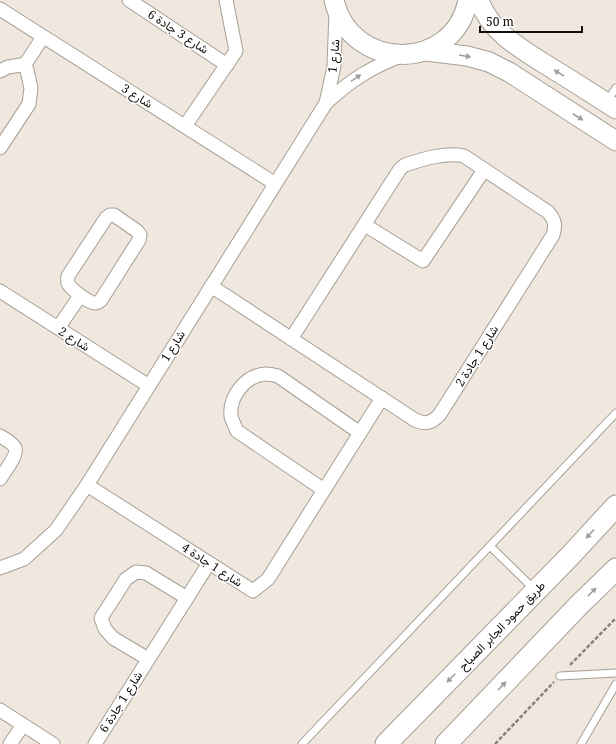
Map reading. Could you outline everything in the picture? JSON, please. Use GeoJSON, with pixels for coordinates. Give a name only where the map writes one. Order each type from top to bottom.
{"type":"FeatureCollection","features":[{"type":"Feature","properties":{"kind":"main road","name":"طريق حمود الجابر الصباح"},"geometry":{"type":"LineString","coordinates":[[386,744],[570,556],[616,506]]}},
{"type":"Feature","properties":{"kind":"main road"},"geometry":{"type":"LineString","coordinates":[[446,744],[579,605],[616,569]]}},
{"type":"Feature","properties":{"kind":"street","name":"شارع 3 جادة 6"},"geometry":{"type":"LineString","coordinates":[[129,0],[227,65]]}},
{"type":"Feature","properties":{"kind":"street"},"geometry":{"type":"LineString","coordinates":[[185,126],[236,51],[226,0]]}},
{"type":"Feature","properties":{"kind":"street"},"geometry":{"type":"LineString","coordinates":[[426,51],[443,41],[457,27],[466,10],[468,0]]}},
{"type":"Feature","properties":{"kind":"street"},"geometry":{"type":"LineString","coordinates":[[479,0],[483,11],[496,28],[515,45],[613,100]]}},
{"type":"Feature","properties":{"kind":"street"},"geometry":{"type":"LineString","coordinates":[[335,5],[347,28],[362,43],[382,52],[403,55],[426,51],[467,56],[489,62],[509,72],[616,141]]}},
{"type":"Feature","properties":{"kind":"street","name":"شارع 1"},"geometry":{"type":"LineString","coordinates":[[326,103],[334,66],[336,47],[335,5]]}},
{"type":"Feature","properties":{"kind":"street","name":"شارع 3"},"geometry":{"type":"LineString","coordinates":[[0,10],[274,183]]}},
{"type":"Feature","properties":{"kind":"street"},"geometry":{"type":"LineString","coordinates":[[24,66],[43,37]]}},
{"type":"Feature","properties":{"kind":"street","name":"شارع 1"},"geometry":{"type":"LineString","coordinates":[[0,568],[24,559],[56,530],[87,485],[274,183],[326,103],[359,76],[403,55]]}},
{"type":"Feature","properties":{"kind":"street"},"geometry":{"type":"LineString","coordinates":[[0,71],[21,65],[24,66]]}},
{"type":"Feature","properties":{"kind":"street"},"geometry":{"type":"LineString","coordinates":[[0,148],[29,104],[31,88],[27,70],[24,66]]}},
{"type":"Feature","properties":{"kind":"street","name":"شارع 1 جادة 2"},"geometry":{"type":"LineString","coordinates":[[211,286],[291,339],[415,420],[422,423],[429,423],[435,420],[553,235],[555,226],[554,218],[548,212],[464,156],[455,154],[443,155],[405,165],[400,169],[291,339]]}},
{"type":"Feature","properties":{"kind":"street"},"geometry":{"type":"LineString","coordinates":[[365,225],[423,261],[484,170]]}},
{"type":"Feature","properties":{"kind":"street"},"geometry":{"type":"LineString","coordinates":[[110,215],[114,215],[137,231],[140,235],[139,240],[101,300],[97,303],[93,303],[80,296],[67,283],[68,276],[106,218],[110,215]]}},
{"type":"Feature","properties":{"kind":"street","name":"شارع 2"},"geometry":{"type":"LineString","coordinates":[[0,292],[149,386]]}},
{"type":"Feature","properties":{"kind":"street"},"geometry":{"type":"LineString","coordinates":[[58,328],[80,296]]}},
{"type":"Feature","properties":{"kind":"street"},"geometry":{"type":"LineString","coordinates":[[324,490],[237,431],[231,417],[231,404],[237,391],[251,378],[264,374],[278,376],[360,433]]}},
{"type":"Feature","properties":{"kind":"street","name":"شارع 1 جادة 4"},"geometry":{"type":"LineString","coordinates":[[87,485],[253,591],[268,579],[382,398]]}},
{"type":"Feature","properties":{"kind":"street"},"geometry":{"type":"LineString","coordinates":[[0,436],[11,443],[15,448],[16,454],[0,479]]}},
{"type":"Feature","properties":{"kind":"street","name":"شارع 1 جادة 6"},"geometry":{"type":"LineString","coordinates":[[95,744],[209,563]]}},
{"type":"Feature","properties":{"kind":"street","name":"شارع 1 جادة 6"},"geometry":{"type":"LineString","coordinates":[[148,659],[113,638],[105,629],[101,618],[126,579],[136,572],[146,574],[187,598]]}},
{"type":"Feature","properties":{"kind":"street"},"geometry":{"type":"LineString","coordinates":[[0,710],[53,744]]}},
{"type":"Feature","properties":{"kind":"street"},"geometry":{"type":"LineString","coordinates":[[10,744],[23,725]]}},
{"type":"Feature","properties":{"kind":"lane"},"geometry":{"type":"LineString","coordinates":[[302,744],[616,413]]}},
{"type":"Feature","properties":{"kind":"lane"},"geometry":{"type":"LineString","coordinates":[[490,546],[536,591]]}},
{"type":"Feature","properties":{"kind":"lane"},"geometry":{"type":"LineString","coordinates":[[560,676],[616,673]]}},
{"type":"Feature","properties":{"kind":"lane"},"geometry":{"type":"LineString","coordinates":[[582,744],[616,684]]}}]}
